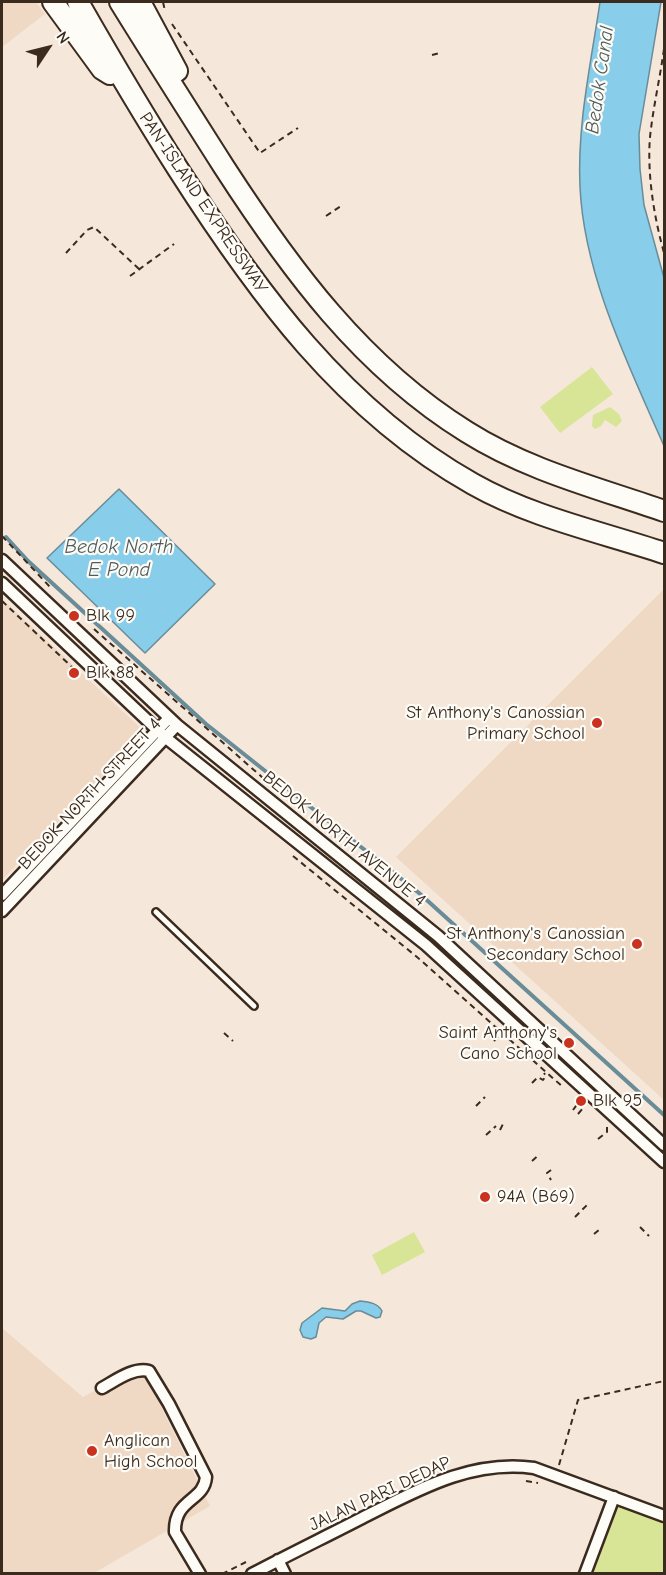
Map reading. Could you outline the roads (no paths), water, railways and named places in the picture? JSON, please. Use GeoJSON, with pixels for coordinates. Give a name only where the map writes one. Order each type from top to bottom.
{"type":"FeatureCollection","features":[{"type":"Feature","properties":{"kind":"highway"},"geometry":{"type":"LineString","coordinates":[[53,2],[102,69],[126,86]]}},
{"type":"Feature","properties":{"kind":"highway","name":"PAN-ISLAND EXPRESSWAY"},"geometry":{"type":"LineString","coordinates":[[78,2],[126,86],[215,227],[258,287],[309,350],[339,382],[408,441],[442,465],[492,494],[536,512],[664,553]]}},
{"type":"Feature","properties":{"kind":"highway","name":"PAN-ISLAND EXPRESSWAY"},"geometry":{"type":"LineString","coordinates":[[120,2],[246,200],[292,266],[338,323],[387,373],[467,433],[508,455],[664,511]]}},
{"type":"Feature","properties":{"kind":"highway"},"geometry":{"type":"LineString","coordinates":[[140,2],[246,200]]}},
{"type":"Feature","properties":{"kind":"street","name":"BEDOK NORTH AVENUE 4"},"geometry":{"type":"LineString","coordinates":[[2,560],[173,722],[438,936],[664,1145]]}},
{"type":"Feature","properties":{"kind":"street","name":"BEDOK NORTH AVENUE 4"},"geometry":{"type":"LineString","coordinates":[[2,583],[161,734],[426,945],[664,1162]]}},
{"type":"Feature","properties":{"kind":"street","name":"BEDOK NORTH STREET 4"},"geometry":{"type":"LineString","coordinates":[[2,895],[173,722]]}},
{"type":"Feature","properties":{"kind":"street","name":"BEDOK NORTH STREET 4"},"geometry":{"type":"LineString","coordinates":[[2,911],[161,734]]}},
{"type":"Feature","properties":{"kind":"street"},"geometry":{"type":"LineString","coordinates":[[102,1388],[136,1371],[144,1370],[148,1371],[170,1404],[206,1477],[201,1490],[181,1508],[175,1526],[175,1532],[200,1574]]}},
{"type":"Feature","properties":{"kind":"street","name":"JALAN PARI DEDAP"},"geometry":{"type":"LineString","coordinates":[[252,1574],[419,1490],[458,1474],[514,1466],[534,1468],[556,1475],[664,1516]]}},
{"type":"Feature","properties":{"kind":"street"},"geometry":{"type":"LineString","coordinates":[[585,1574],[614,1497]]}},
{"type":"Feature","properties":{"kind":"street"},"geometry":{"type":"LineString","coordinates":[[278,1560],[285,1574]]}},
{"type":"Feature","properties":{"kind":"lane"},"geometry":{"type":"LineString","coordinates":[[156,912],[254,1006]]}},
{"type":"Feature","properties":{"kind":"water","name":"Bedok Canal"},"geometry":{"type":"Polygon","coordinates":[[[600,2],[661,2],[639,134],[644,205],[664,278],[664,446],[610,320],[590,254],[583,220],[580,187],[581,141],[600,2]]]}},
{"type":"Feature","properties":{"kind":"water","name":"Bedok North E Pond"},"geometry":{"type":"Polygon","coordinates":[[[119,489],[215,584],[145,653],[47,558],[119,489]]]}},
{"type":"Feature","properties":{"kind":"water"},"geometry":{"type":"Polygon","coordinates":[[[360,1301],[378,1306],[382,1311],[380,1317],[376,1318],[356,1311],[343,1319],[326,1317],[319,1323],[316,1337],[311,1339],[303,1337],[300,1330],[302,1323],[322,1308],[345,1311],[352,1304],[360,1301]]]}},
{"type":"Feature","properties":{"kind":"waterway"},"geometry":{"type":"LineString","coordinates":[[6,537],[28,561],[206,724],[419,893],[664,1115]]}},
{"type":"Feature","properties":{"kind":"place","name":"Blk 99"},"geometry":{"type":"Point","coordinates":[74,616]}},
{"type":"Feature","properties":{"kind":"place","name":"Blk 88"},"geometry":{"type":"Point","coordinates":[74,673]}},
{"type":"Feature","properties":{"kind":"place","name":"St Anthony's Canossian Primary School"},"geometry":{"type":"Point","coordinates":[597,723]}},
{"type":"Feature","properties":{"kind":"place","name":"St Anthony's Canossian Secondary School"},"geometry":{"type":"Point","coordinates":[637,944]}},
{"type":"Feature","properties":{"kind":"place","name":"Saint Anthony's Cano School"},"geometry":{"type":"Point","coordinates":[569,1043]}},
{"type":"Feature","properties":{"kind":"place","name":"Blk 95"},"geometry":{"type":"Point","coordinates":[581,1101]}},
{"type":"Feature","properties":{"kind":"place","name":"94A (B69)"},"geometry":{"type":"Point","coordinates":[485,1197]}},
{"type":"Feature","properties":{"kind":"place","name":"Anglican High School"},"geometry":{"type":"Point","coordinates":[92,1451]}}]}
